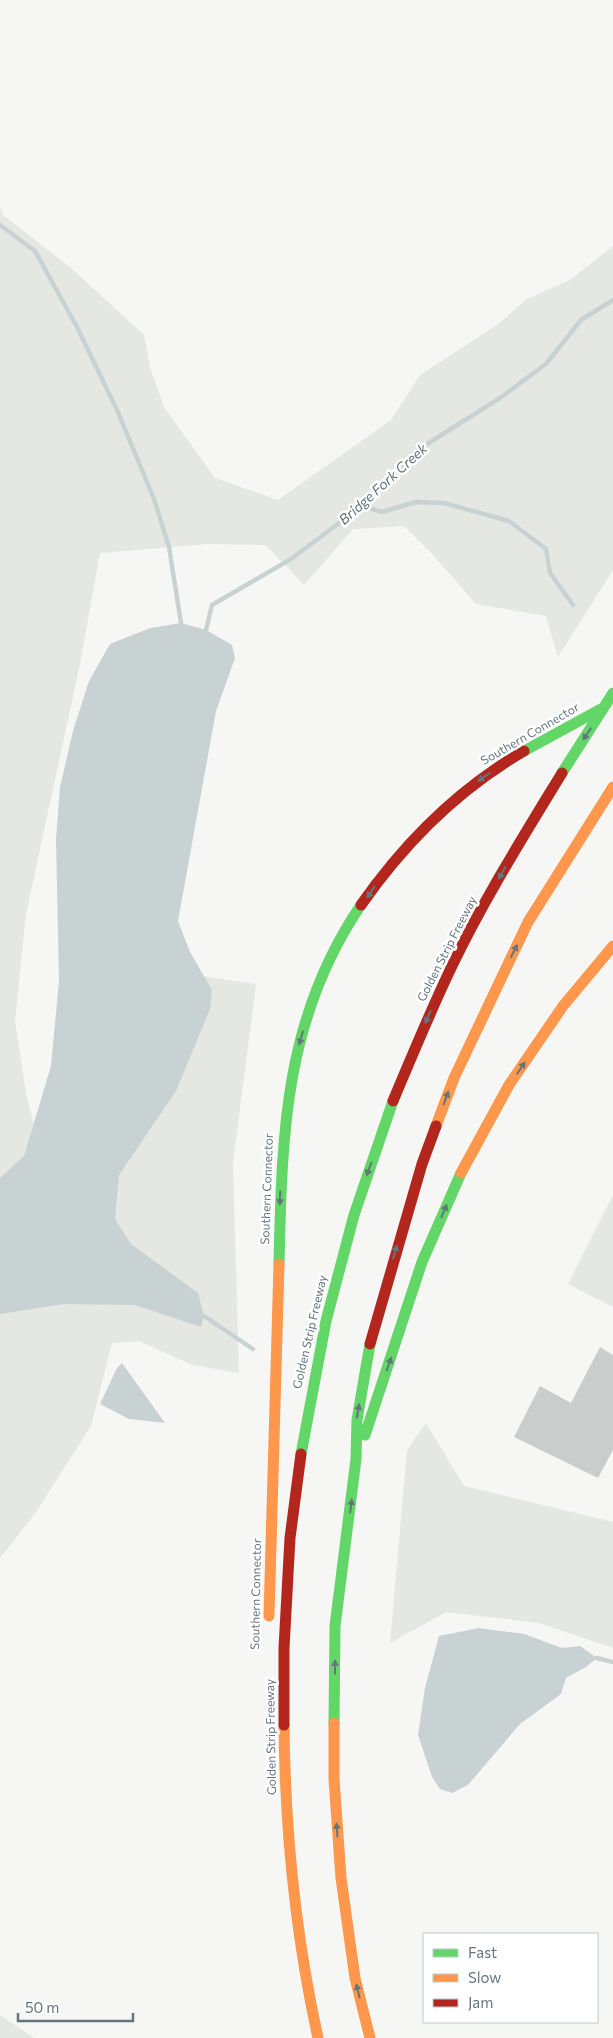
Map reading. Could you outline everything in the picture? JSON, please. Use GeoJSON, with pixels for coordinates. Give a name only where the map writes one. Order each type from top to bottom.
{"type":"FeatureCollection","features":[{"type":"Feature","properties":{"kind":"highway","name":"Golden Strip Freeway"},"geometry":{"type":"LineString","coordinates":[[318,2038],[302,1946],[287,1815],[282,1714],[284,1609],[294,1496],[309,1394],[319,1345],[364,1182],[394,1098],[432,1007],[469,933],[518,843],[613,693]]}},
{"type":"Feature","properties":{"kind":"highway","name":"Southern Connector"},"geometry":{"type":"LineString","coordinates":[[269,1626],[284,1118],[294,1063],[308,1013],[327,968],[347,929],[386,869],[403,848],[451,802],[494,770],[525,750],[613,702]]}},
{"type":"Feature","properties":{"kind":"highway"},"geometry":{"type":"LineString","coordinates":[[370,2038],[355,1978],[341,1878],[334,1779],[335,1626],[356,1459],[357,1420],[372,1334],[422,1164],[454,1078],[528,922],[613,787]]}},
{"type":"Feature","properties":{"kind":"highway"},"geometry":{"type":"LineString","coordinates":[[356,1459],[422,1262],[462,1170],[509,1085],[563,1006],[613,946]]}},
{"type":"Feature","properties":{"kind":"highway"},"geometry":{"type":"LineString","coordinates":[[273,1740],[287,1815]]}},
{"type":"Feature","properties":{"kind":"shaded area"},"geometry":{"type":"Polygon","coordinates":[[[0,207],[3,215],[71,268],[144,335],[150,367],[164,407],[215,478],[278,500],[391,420],[420,375],[497,325],[527,299],[570,280],[613,246],[613,570],[558,657],[546,616],[476,604],[433,555],[404,526],[353,529],[304,585],[266,545],[207,544],[100,553],[80,664],[26,914],[15,1021],[26,1093],[37,1137],[173,972],[256,984],[233,1163],[239,1373],[192,1365],[139,1341],[112,1343],[91,1426],[34,1515],[0,1558],[0,207]]]}},
{"type":"Feature","properties":{"kind":"shaded area"},"geometry":{"type":"Polygon","coordinates":[[[181,623],[206,630],[232,645],[235,658],[216,711],[178,921],[190,952],[212,990],[210,1009],[176,1091],[119,1175],[115,1219],[131,1244],[198,1293],[204,1316],[201,1327],[135,1305],[64,1304],[0,1314],[0,1178],[24,1156],[51,1066],[59,981],[56,839],[60,787],[73,731],[89,681],[110,644],[150,628],[181,623]]]}},
{"type":"Feature","properties":{"kind":"shaded area"},"geometry":{"type":"Polygon","coordinates":[[[613,1195],[613,1307],[568,1284],[613,1195]]]}},
{"type":"Feature","properties":{"kind":"shaded area"},"geometry":{"type":"Polygon","coordinates":[[[122,1363],[165,1423],[129,1419],[100,1404],[117,1368],[122,1363]]]}},
{"type":"Feature","properties":{"kind":"shaded area"},"geometry":{"type":"Polygon","coordinates":[[[426,1423],[464,1486],[613,1522],[613,1648],[539,1623],[446,1612],[390,1643],[407,1450],[426,1423]]]}},
{"type":"Feature","properties":{"kind":"shaded area"},"geometry":{"type":"Polygon","coordinates":[[[479,1628],[524,1634],[562,1648],[580,1646],[597,1658],[586,1667],[566,1678],[561,1694],[520,1724],[468,1785],[452,1793],[440,1789],[432,1777],[418,1735],[425,1688],[439,1636],[479,1628]]]}},
{"type":"Feature","properties":{"kind":"shaded area"},"geometry":{"type":"Polygon","coordinates":[[[0,2015],[34,2038],[0,2038],[0,2015]]]}},
{"type":"Feature","properties":{"kind":"building"},"geometry":{"type":"Polygon","coordinates":[[[600,1347],[613,1355],[613,1450],[598,1478],[514,1437],[540,1386],[571,1403],[600,1347]]]}},
{"type":"Feature","properties":{"kind":"waterway"},"geometry":{"type":"LineString","coordinates":[[0,225],[35,251],[77,327],[117,410],[154,499],[169,547],[181,623]]}},
{"type":"Feature","properties":{"kind":"waterway","name":"Bridge Fork Creek"},"geometry":{"type":"LineString","coordinates":[[206,630],[212,605],[291,559],[362,506],[416,451],[500,398],[546,364],[581,320],[613,300]]}},
{"type":"Feature","properties":{"kind":"waterway"},"geometry":{"type":"LineString","coordinates":[[362,506],[382,512],[416,502],[444,503],[509,521],[546,549],[550,573],[573,605]]}},
{"type":"Feature","properties":{"kind":"waterway"},"geometry":{"type":"LineString","coordinates":[[204,1316],[253,1349]]}},
{"type":"Feature","properties":{"kind":"waterway"},"geometry":{"type":"LineString","coordinates":[[597,1658],[613,1662]]}},
{"type":"Feature","properties":{"kind":"traffic: fast"},"geometry":{"type":"LineString","coordinates":[[562,773],[613,693]]}},
{"type":"Feature","properties":{"kind":"traffic: fast"},"geometry":{"type":"LineString","coordinates":[[524,751],[601,709]]}},
{"type":"Feature","properties":{"kind":"traffic: fast"},"geometry":{"type":"LineString","coordinates":[[279,1264],[282,1169],[286,1123],[292,1078],[302,1034],[316,990],[335,948],[361,905]]}},
{"type":"Feature","properties":{"kind":"traffic: fast"},"geometry":{"type":"LineString","coordinates":[[301,1454],[326,1321],[354,1215],[393,1101]]}},
{"type":"Feature","properties":{"kind":"traffic: fast"},"geometry":{"type":"LineString","coordinates":[[365,1435],[422,1262],[461,1173]]}},
{"type":"Feature","properties":{"kind":"traffic: fast"},"geometry":{"type":"LineString","coordinates":[[334,1723],[335,1626],[356,1459],[357,1420],[370,1344]]}},
{"type":"Feature","properties":{"kind":"traffic: slow"},"geometry":{"type":"LineString","coordinates":[[436,1126],[454,1078],[528,922],[613,787]]}},
{"type":"Feature","properties":{"kind":"traffic: slow"},"geometry":{"type":"LineString","coordinates":[[461,1173],[509,1085],[563,1006],[613,946]]}},
{"type":"Feature","properties":{"kind":"traffic: slow"},"geometry":{"type":"LineString","coordinates":[[269,1616],[279,1264]]}},
{"type":"Feature","properties":{"kind":"traffic: slow"},"geometry":{"type":"LineString","coordinates":[[334,1723],[334,1779],[341,1878],[355,1978],[370,2038]]}},
{"type":"Feature","properties":{"kind":"traffic: slow"},"geometry":{"type":"LineString","coordinates":[[284,1725],[289,1842],[293,1882],[310,2000],[318,2038]]}},
{"type":"Feature","properties":{"kind":"traffic: jam"},"geometry":{"type":"LineString","coordinates":[[361,905],[396,860],[434,819],[476,783],[524,751]]}},
{"type":"Feature","properties":{"kind":"traffic: jam"},"geometry":{"type":"LineString","coordinates":[[393,1101],[463,943],[504,869],[562,773]]}},
{"type":"Feature","properties":{"kind":"traffic: jam"},"geometry":{"type":"LineString","coordinates":[[370,1344],[422,1164],[436,1126]]}},
{"type":"Feature","properties":{"kind":"traffic: jam"},"geometry":{"type":"LineString","coordinates":[[284,1725],[284,1648],[290,1538],[301,1454]]}}]}
